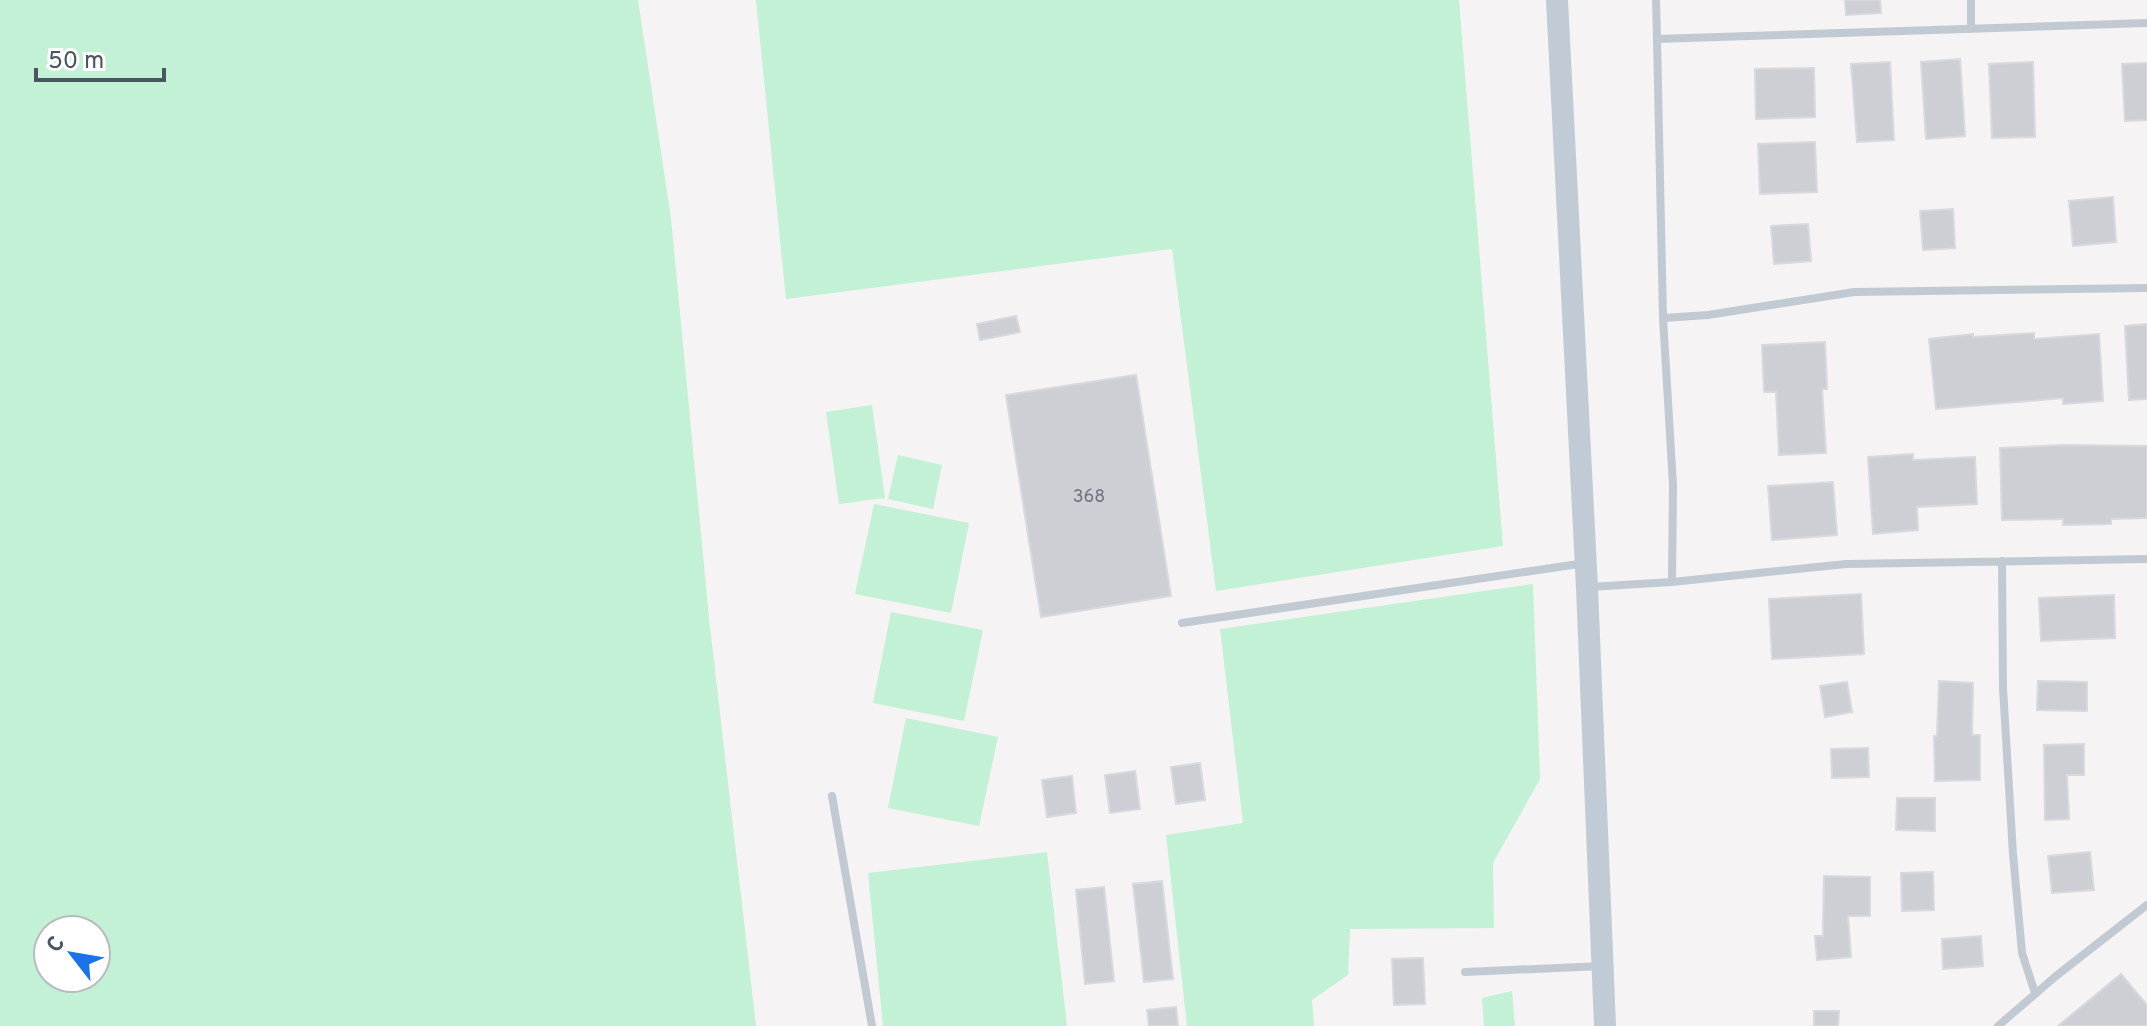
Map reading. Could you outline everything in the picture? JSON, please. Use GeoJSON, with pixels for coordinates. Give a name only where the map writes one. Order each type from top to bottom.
{"type":"FeatureCollection","features":[{"type":"Feature","properties":{"kind":"main road"},"geometry":{"type":"LineString","coordinates":[[1557,0],[1586,563],[1605,1026]]}},
{"type":"Feature","properties":{"kind":"lane"},"geometry":{"type":"LineString","coordinates":[[1656,0],[1663,318],[1673,485],[1672,582]]}},
{"type":"Feature","properties":{"kind":"lane"},"geometry":{"type":"LineString","coordinates":[[1971,0],[1971,29]]}},
{"type":"Feature","properties":{"kind":"lane"},"geometry":{"type":"LineString","coordinates":[[1657,39],[2147,23]]}},
{"type":"Feature","properties":{"kind":"lane"},"geometry":{"type":"LineString","coordinates":[[1663,318],[1708,315],[1854,292],[2147,288]]}},
{"type":"Feature","properties":{"kind":"lane"},"geometry":{"type":"LineString","coordinates":[[1587,588],[1846,564],[2147,559]]}},
{"type":"Feature","properties":{"kind":"lane"},"geometry":{"type":"LineString","coordinates":[[2002,561],[2003,688],[2013,854],[2022,953],[2035,993]]}},
{"type":"Feature","properties":{"kind":"lane"},"geometry":{"type":"LineString","coordinates":[[1182,623],[1586,563]]}},
{"type":"Feature","properties":{"kind":"lane"},"geometry":{"type":"LineString","coordinates":[[832,796],[872,1026]]}},
{"type":"Feature","properties":{"kind":"lane"},"geometry":{"type":"LineString","coordinates":[[1998,1026],[2147,905]]}},
{"type":"Feature","properties":{"kind":"lane"},"geometry":{"type":"LineString","coordinates":[[1465,972],[1603,966]]}},
{"type":"Feature","properties":{"kind":"green space"},"geometry":{"type":"Polygon","coordinates":[[[0,0],[638,0],[671,218],[709,618],[756,1026],[0,1026],[0,0]]]}},
{"type":"Feature","properties":{"kind":"green space"},"geometry":{"type":"Polygon","coordinates":[[[756,0],[1459,0],[1503,546],[1216,591],[1172,249],[786,299],[756,0]]]}},
{"type":"Feature","properties":{"kind":"green space"},"geometry":{"type":"Polygon","coordinates":[[[872,405],[885,498],[839,504],[826,412],[872,405]]]}},
{"type":"Feature","properties":{"kind":"green space"},"geometry":{"type":"Polygon","coordinates":[[[898,455],[942,465],[933,509],[888,499],[898,455]]]}},
{"type":"Feature","properties":{"kind":"green space"},"geometry":{"type":"Polygon","coordinates":[[[874,504],[969,523],[951,613],[855,594],[874,504]]]}},
{"type":"Feature","properties":{"kind":"green space"},"geometry":{"type":"Polygon","coordinates":[[[1533,584],[1540,779],[1493,863],[1494,928],[1350,929],[1348,975],[1312,1000],[1314,1026],[1187,1026],[1166,835],[1243,823],[1220,629],[1533,584]]]}},
{"type":"Feature","properties":{"kind":"green space"},"geometry":{"type":"Polygon","coordinates":[[[891,612],[983,630],[964,721],[873,703],[891,612]]]}},
{"type":"Feature","properties":{"kind":"green space"},"geometry":{"type":"Polygon","coordinates":[[[906,718],[998,737],[979,826],[888,808],[906,718]]]}},
{"type":"Feature","properties":{"kind":"green space"},"geometry":{"type":"Polygon","coordinates":[[[1047,852],[1067,1026],[883,1026],[868,873],[1047,852]]]}},
{"type":"Feature","properties":{"kind":"green space"},"geometry":{"type":"Polygon","coordinates":[[[1512,991],[1515,1026],[1484,1026],[1482,998],[1512,991]]]}},
{"type":"Feature","properties":{"kind":"building"},"geometry":{"type":"Polygon","coordinates":[[[1845,0],[1880,0],[1881,13],[1846,15],[1845,0]]]}},
{"type":"Feature","properties":{"kind":"building"},"geometry":{"type":"Polygon","coordinates":[[[1960,59],[1965,136],[1926,139],[1921,62],[1960,59]]]}},
{"type":"Feature","properties":{"kind":"building"},"geometry":{"type":"Polygon","coordinates":[[[1890,62],[1894,140],[1857,142],[1851,64],[1890,62]]]}},
{"type":"Feature","properties":{"kind":"building"},"geometry":{"type":"Polygon","coordinates":[[[2033,62],[2035,137],[1992,138],[1989,64],[2033,62]]]}},
{"type":"Feature","properties":{"kind":"building"},"geometry":{"type":"Polygon","coordinates":[[[2147,63],[2147,120],[2125,121],[2122,64],[2147,63]]]}},
{"type":"Feature","properties":{"kind":"building"},"geometry":{"type":"Polygon","coordinates":[[[1814,68],[1815,117],[1756,119],[1755,69],[1814,68]]]}},
{"type":"Feature","properties":{"kind":"building"},"geometry":{"type":"Polygon","coordinates":[[[1815,142],[1817,192],[1760,194],[1758,144],[1815,142]]]}},
{"type":"Feature","properties":{"kind":"building"},"geometry":{"type":"Polygon","coordinates":[[[2113,197],[2116,242],[2073,246],[2069,201],[2113,197]]]}},
{"type":"Feature","properties":{"kind":"building"},"geometry":{"type":"Polygon","coordinates":[[[1953,209],[1955,248],[1923,250],[1920,211],[1953,209]]]}},
{"type":"Feature","properties":{"kind":"building"},"geometry":{"type":"Polygon","coordinates":[[[1808,224],[1811,261],[1774,264],[1771,226],[1808,224]]]}},
{"type":"Feature","properties":{"kind":"building"},"geometry":{"type":"Polygon","coordinates":[[[1016,316],[1020,332],[980,340],[977,324],[1016,316]]]}},
{"type":"Feature","properties":{"kind":"building"},"geometry":{"type":"Polygon","coordinates":[[[2147,324],[2147,399],[2129,400],[2125,326],[2147,324]]]}},
{"type":"Feature","properties":{"kind":"building"},"geometry":{"type":"Polygon","coordinates":[[[2034,333],[2034,339],[2099,334],[2103,401],[2063,404],[2063,398],[1936,409],[1929,339],[1973,334],[1973,337],[2034,333]]]}},
{"type":"Feature","properties":{"kind":"building"},"geometry":{"type":"Polygon","coordinates":[[[1825,342],[1827,389],[1822,389],[1826,453],[1779,455],[1776,392],[1764,392],[1762,345],[1825,342]]]}},
{"type":"Feature","properties":{"kind":"building"},"geometry":{"type":"Polygon","coordinates":[[[1136,375],[1171,596],[1041,617],[1006,395],[1136,375]]]}},
{"type":"Feature","properties":{"kind":"building"},"geometry":{"type":"Polygon","coordinates":[[[2147,446],[2147,518],[2111,519],[2111,524],[2063,525],[2063,519],[2002,520],[2000,448],[2147,446]]]}},
{"type":"Feature","properties":{"kind":"building"},"geometry":{"type":"Polygon","coordinates":[[[1913,454],[1913,460],[1975,457],[1977,504],[1917,507],[1918,530],[1873,534],[1868,457],[1913,454]]]}},
{"type":"Feature","properties":{"kind":"building"},"geometry":{"type":"Polygon","coordinates":[[[1833,482],[1837,535],[1772,540],[1768,486],[1833,482]]]}},
{"type":"Feature","properties":{"kind":"building"},"geometry":{"type":"Polygon","coordinates":[[[1861,594],[1864,654],[1772,659],[1769,599],[1861,594]]]}},
{"type":"Feature","properties":{"kind":"building"},"geometry":{"type":"Polygon","coordinates":[[[2114,595],[2115,638],[2041,641],[2039,598],[2114,595]]]}},
{"type":"Feature","properties":{"kind":"building"},"geometry":{"type":"Polygon","coordinates":[[[1939,681],[1973,683],[1972,735],[1980,735],[1980,780],[1935,781],[1934,736],[1937,736],[1939,681]]]}},
{"type":"Feature","properties":{"kind":"building"},"geometry":{"type":"Polygon","coordinates":[[[2038,681],[2087,682],[2087,711],[2037,710],[2038,681]]]}},
{"type":"Feature","properties":{"kind":"building"},"geometry":{"type":"Polygon","coordinates":[[[1847,682],[1852,712],[1825,717],[1820,686],[1847,682]]]}},
{"type":"Feature","properties":{"kind":"building"},"geometry":{"type":"Polygon","coordinates":[[[2084,744],[2084,775],[2067,775],[2069,819],[2045,820],[2044,745],[2084,744]]]}},
{"type":"Feature","properties":{"kind":"building"},"geometry":{"type":"Polygon","coordinates":[[[1868,748],[1869,777],[1832,778],[1831,749],[1868,748]]]}},
{"type":"Feature","properties":{"kind":"building"},"geometry":{"type":"Polygon","coordinates":[[[1200,763],[1205,800],[1176,804],[1171,767],[1200,763]]]}},
{"type":"Feature","properties":{"kind":"building"},"geometry":{"type":"Polygon","coordinates":[[[1135,771],[1140,809],[1110,813],[1105,775],[1135,771]]]}},
{"type":"Feature","properties":{"kind":"building"},"geometry":{"type":"Polygon","coordinates":[[[1072,776],[1076,813],[1047,817],[1042,780],[1072,776]]]}},
{"type":"Feature","properties":{"kind":"building"},"geometry":{"type":"Polygon","coordinates":[[[1897,798],[1935,798],[1935,831],[1896,830],[1897,798]]]}},
{"type":"Feature","properties":{"kind":"building"},"geometry":{"type":"Polygon","coordinates":[[[2090,852],[2094,890],[2052,893],[2048,856],[2090,852]]]}},
{"type":"Feature","properties":{"kind":"building"},"geometry":{"type":"Polygon","coordinates":[[[1933,872],[1934,910],[1902,911],[1901,873],[1933,872]]]}},
{"type":"Feature","properties":{"kind":"building"},"geometry":{"type":"Polygon","coordinates":[[[1824,876],[1870,877],[1870,916],[1848,916],[1851,957],[1817,960],[1815,936],[1823,936],[1824,876]]]}},
{"type":"Feature","properties":{"kind":"building"},"geometry":{"type":"Polygon","coordinates":[[[1162,881],[1173,979],[1144,982],[1133,884],[1162,881]]]}},
{"type":"Feature","properties":{"kind":"building"},"geometry":{"type":"Polygon","coordinates":[[[1104,887],[1114,981],[1085,984],[1076,890],[1104,887]]]}},
{"type":"Feature","properties":{"kind":"building"},"geometry":{"type":"Polygon","coordinates":[[[1981,936],[1983,966],[1943,969],[1942,939],[1981,936]]]}},
{"type":"Feature","properties":{"kind":"building"},"geometry":{"type":"Polygon","coordinates":[[[1423,958],[1425,1004],[1394,1005],[1392,959],[1423,958]]]}},
{"type":"Feature","properties":{"kind":"building"},"geometry":{"type":"Polygon","coordinates":[[[2121,974],[2147,1005],[2147,1026],[2058,1026],[2121,974]]]}},
{"type":"Feature","properties":{"kind":"building"},"geometry":{"type":"Polygon","coordinates":[[[1176,1007],[1178,1026],[1149,1026],[1147,1010],[1176,1007]]]}},
{"type":"Feature","properties":{"kind":"building"},"geometry":{"type":"Polygon","coordinates":[[[1814,1011],[1839,1011],[1838,1026],[1814,1026],[1814,1011]]]}}]}
